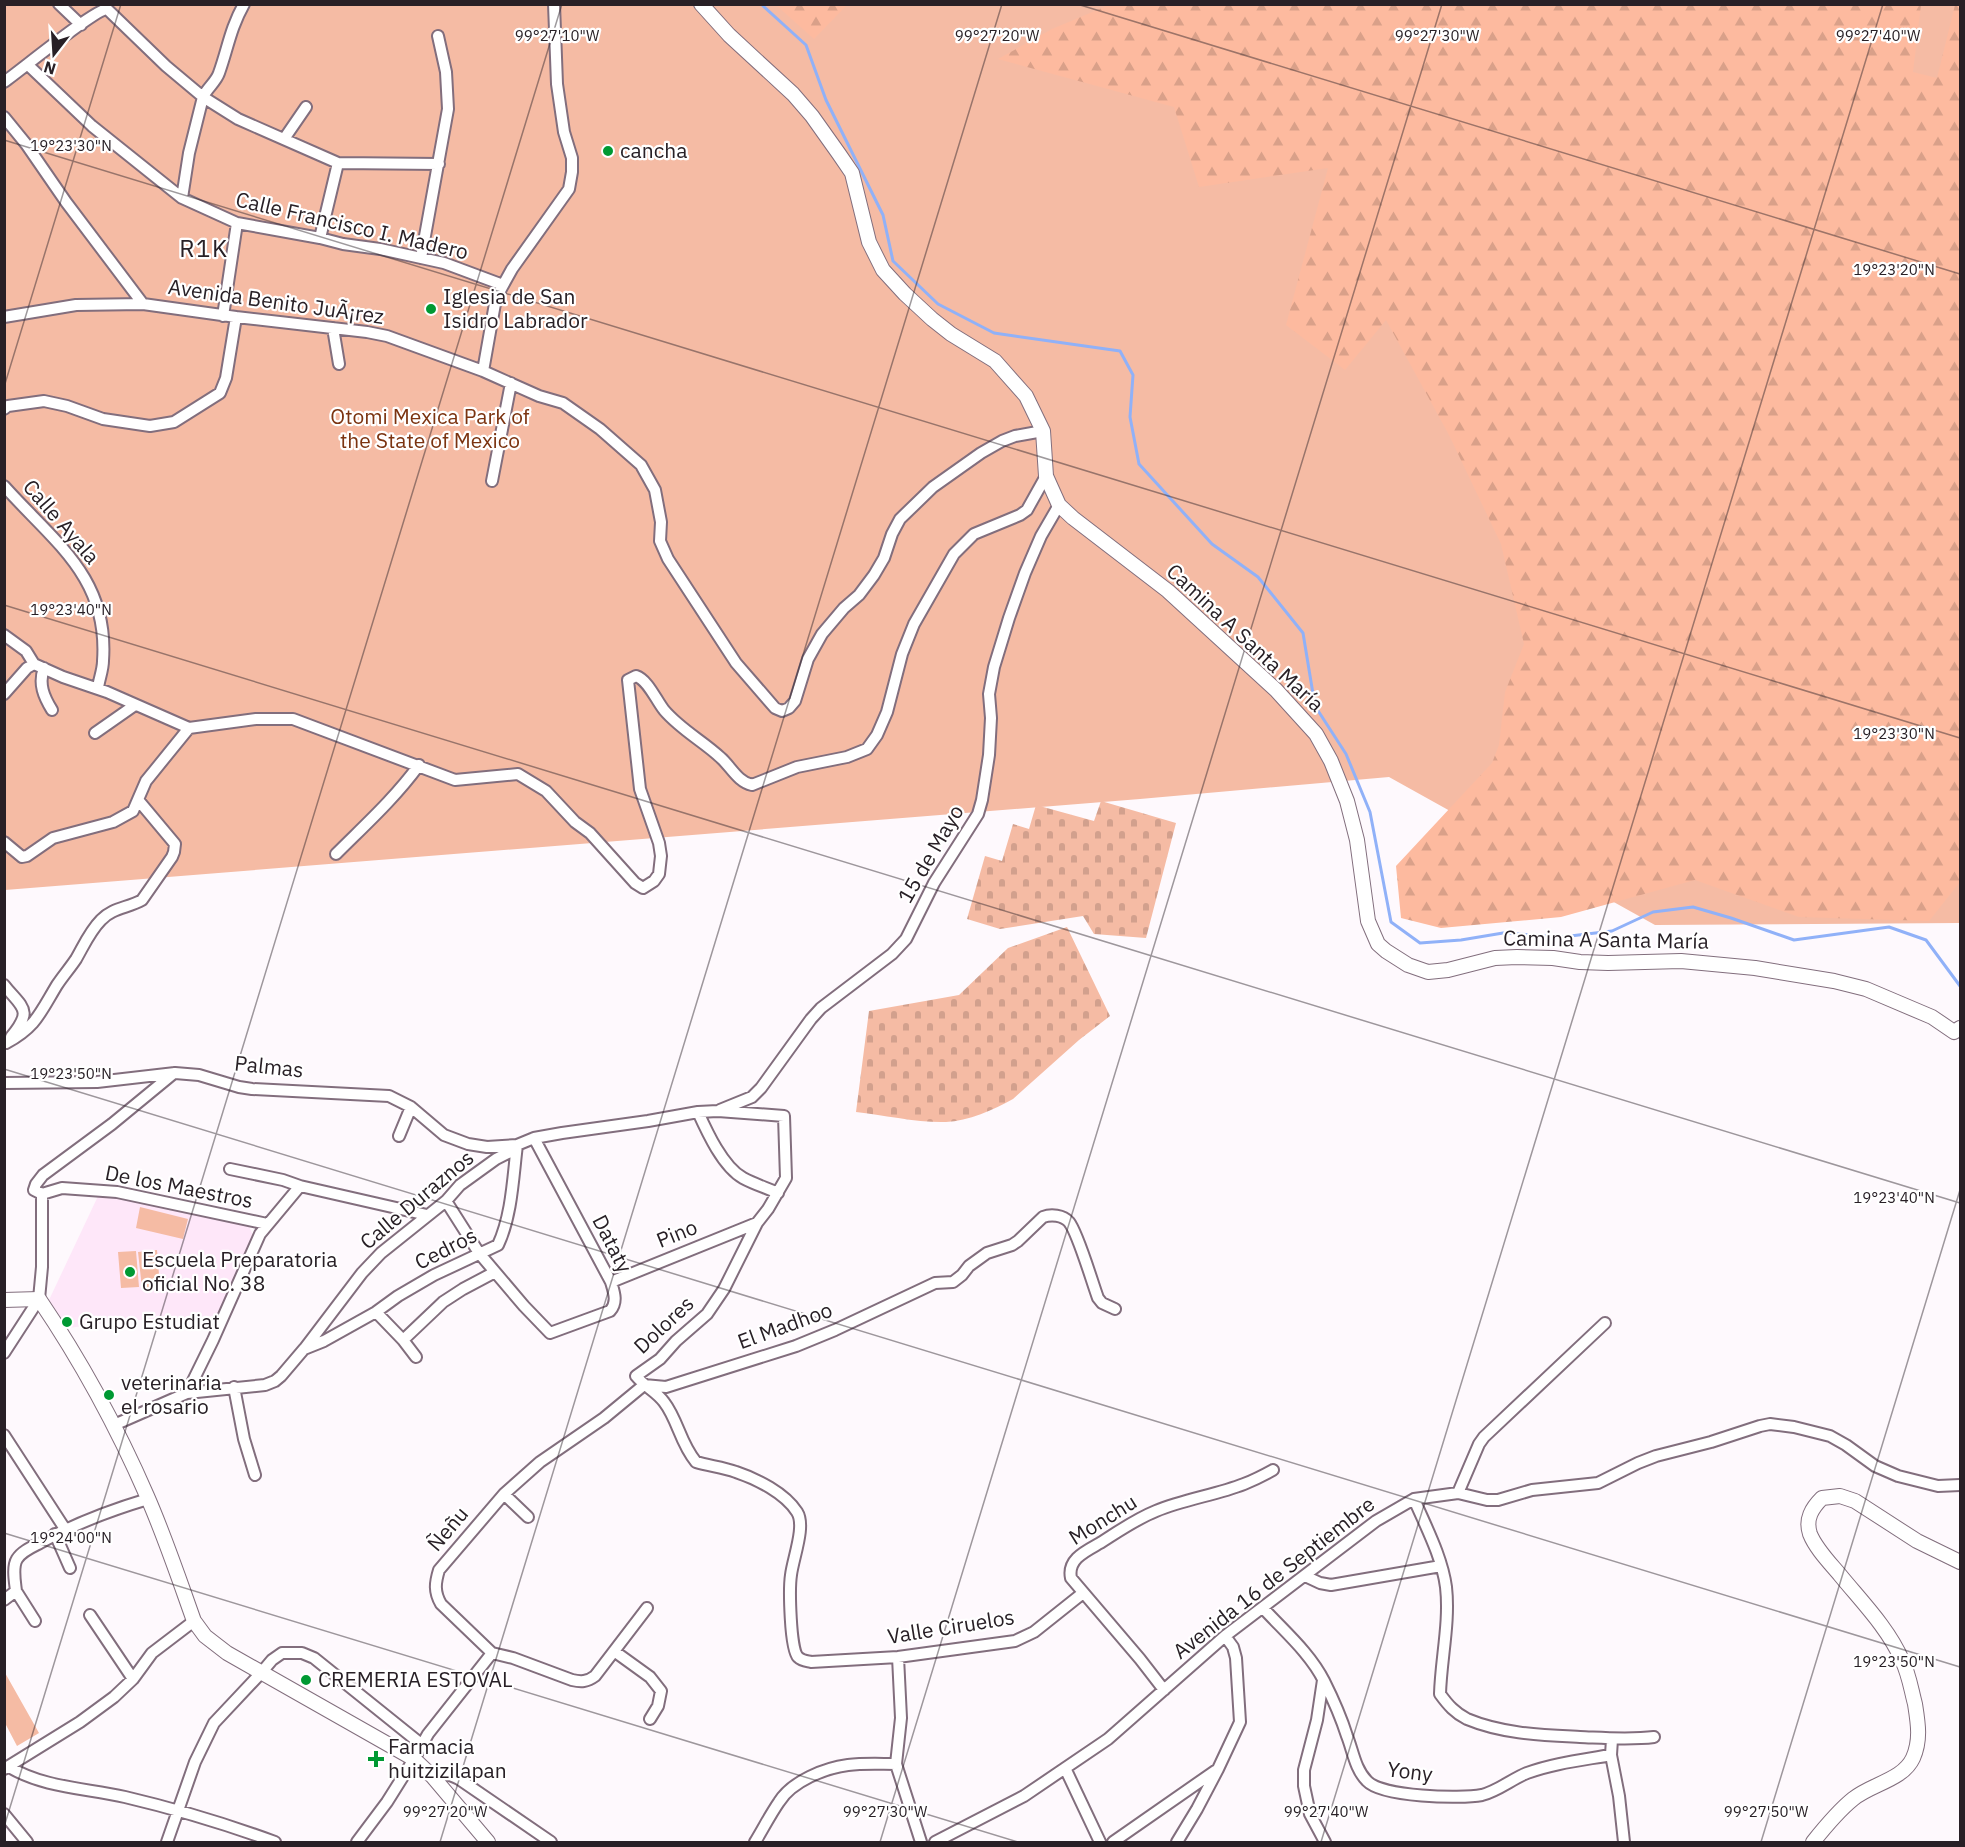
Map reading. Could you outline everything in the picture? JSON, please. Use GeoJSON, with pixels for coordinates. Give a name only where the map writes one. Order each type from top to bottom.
{"type":"FeatureCollection","features":[{"type":"Feature","properties":{"kind":"main road","name":"Camina A Santa María"},"geometry":{"type":"LineString","coordinates":[[701,4],[737,42],[793,94],[839,154],[852,173],[869,242],[883,270],[932,319],[1003,369],[1026,396],[1043,431],[1046,476],[1059,505],[1168,591],[1276,690],[1316,734],[1331,761],[1353,818],[1366,907],[1378,944],[1402,962],[1419,970],[1437,972],[1495,958],[1517,957],[1608,963],[1681,961],[1755,968],[1834,981],[1866,989],[1959,1031]]}},
{"type":"Feature","properties":{"kind":"main road"},"geometry":{"type":"LineString","coordinates":[[4,1299],[39,1299],[65,1339],[114,1425],[148,1499],[194,1621],[205,1636],[261,1673],[414,1759],[433,1777],[488,1842]]}},
{"type":"Feature","properties":{"kind":"main road"},"geometry":{"type":"LineString","coordinates":[[1813,1842],[1855,1797],[1902,1772],[1912,1760],[1918,1742],[1919,1728],[1909,1678],[1902,1658],[1886,1631],[1820,1550],[1810,1534],[1811,1510],[1822,1498],[1840,1496],[1855,1501],[1917,1541],[1960,1562]]}},
{"type":"Feature","properties":{"kind":"street"},"geometry":{"type":"LineString","coordinates":[[59,4],[81,25]]}},
{"type":"Feature","properties":{"kind":"street"},"geometry":{"type":"LineString","coordinates":[[182,198],[189,153],[203,97],[218,76],[230,33],[244,4]]}},
{"type":"Feature","properties":{"kind":"street"},"geometry":{"type":"LineString","coordinates":[[483,371],[496,298],[502,285],[569,189],[572,158],[564,132],[557,84],[554,4]]}},
{"type":"Feature","properties":{"kind":"street"},"geometry":{"type":"LineString","coordinates":[[4,82],[102,10],[107,9],[166,66],[203,97],[238,119],[338,163],[439,164]]}},
{"type":"Feature","properties":{"kind":"street"},"geometry":{"type":"LineString","coordinates":[[421,258],[448,109],[448,83],[438,36]]}},
{"type":"Feature","properties":{"kind":"street","name":"Calle Francisco I. Madero"},"geometry":{"type":"LineString","coordinates":[[28,65],[92,126],[182,198],[237,223],[444,263],[502,285]]}},
{"type":"Feature","properties":{"kind":"street"},"geometry":{"type":"LineString","coordinates":[[284,139],[306,107]]}},
{"type":"Feature","properties":{"kind":"street"},"geometry":{"type":"LineString","coordinates":[[4,117],[143,304]]}},
{"type":"Feature","properties":{"kind":"street"},"geometry":{"type":"LineString","coordinates":[[321,238],[338,163]]}},
{"type":"Feature","properties":{"kind":"street"},"geometry":{"type":"LineString","coordinates":[[222,316],[237,223]]}},
{"type":"Feature","properties":{"kind":"street","name":"Avenida Benito JuÃ¡rez"},"geometry":{"type":"LineString","coordinates":[[4,317],[76,305],[143,304],[387,336],[512,382],[539,396],[563,403],[616,442],[641,465],[655,490],[661,522],[660,541],[668,559],[736,663],[775,708],[782,711],[789,708],[795,701],[808,659],[822,634],[866,587],[884,558],[892,534],[906,512],[933,487],[981,453],[1015,436],[1043,431]]}},
{"type":"Feature","properties":{"kind":"street"},"geometry":{"type":"LineString","coordinates":[[4,409],[8,406],[44,401],[67,406],[103,419],[150,426],[174,422],[220,393],[226,378],[236,317]]}},
{"type":"Feature","properties":{"kind":"street"},"geometry":{"type":"LineString","coordinates":[[333,328],[339,364]]}},
{"type":"Feature","properties":{"kind":"street"},"geometry":{"type":"LineString","coordinates":[[492,481],[512,382]]}},
{"type":"Feature","properties":{"kind":"street"},"geometry":{"type":"LineString","coordinates":[[4,635],[26,651],[39,666],[63,677],[98,688],[189,728],[256,719],[293,719],[455,780],[518,774],[546,791],[575,822],[590,833],[627,876],[643,888],[654,881],[659,874],[662,856],[640,789],[628,680],[636,675],[641,677],[659,704],[676,723],[721,758],[741,780],[748,784],[752,785],[797,766],[847,757],[867,749],[877,735],[887,712],[902,654],[914,624],[954,554],[974,534],[1027,510],[1046,476]]}},
{"type":"Feature","properties":{"kind":"street","name":"Calle Ayala"},"geometry":{"type":"LineString","coordinates":[[4,486],[75,561],[92,590],[101,618],[104,652],[98,688]]}},
{"type":"Feature","properties":{"kind":"street","name":"15 de Mayo"},"geometry":{"type":"LineString","coordinates":[[718,1111],[752,1097],[761,1088],[811,1018],[892,954],[906,939],[934,883],[972,824],[982,800],[988,767],[991,718],[989,694],[994,667],[1008,618],[1025,573],[1041,536],[1059,505]]}},
{"type":"Feature","properties":{"kind":"street"},"geometry":{"type":"LineString","coordinates":[[4,694],[27,668],[39,666]]}},
{"type":"Feature","properties":{"kind":"street"},"geometry":{"type":"LineString","coordinates":[[39,666],[41,686],[52,710]]}},
{"type":"Feature","properties":{"kind":"street"},"geometry":{"type":"LineString","coordinates":[[94,733],[135,705]]}},
{"type":"Feature","properties":{"kind":"street"},"geometry":{"type":"LineString","coordinates":[[4,842],[22,857],[27,856],[53,838],[122,818],[133,811],[146,781],[189,728]]}},
{"type":"Feature","properties":{"kind":"street"},"geometry":{"type":"LineString","coordinates":[[336,854],[402,789],[419,765]]}},
{"type":"Feature","properties":{"kind":"street"},"geometry":{"type":"LineString","coordinates":[[5,1044],[27,1030],[38,1018],[91,931],[111,911],[142,900],[172,857],[175,844],[139,801]]}},
{"type":"Feature","properties":{"kind":"street"},"geometry":{"type":"LineString","coordinates":[[4,986],[20,1002],[24,1010],[22,1023],[5,1044]]}},
{"type":"Feature","properties":{"kind":"street"},"geometry":{"type":"LineString","coordinates":[[4,1353],[39,1299],[42,1267],[42,1194],[34,1190],[36,1184],[43,1174],[112,1124],[175,1073]]}},
{"type":"Feature","properties":{"kind":"street","name":"Palmas"},"geometry":{"type":"LineString","coordinates":[[4,1083],[97,1083],[175,1073],[199,1075],[252,1089],[389,1096],[411,1107],[437,1131],[452,1138],[487,1147],[517,1144]]}},
{"type":"Feature","properties":{"kind":"street"},"geometry":{"type":"LineString","coordinates":[[399,1136],[411,1107]]}},
{"type":"Feature","properties":{"kind":"street"},"geometry":{"type":"LineString","coordinates":[[517,1144],[534,1138],[698,1112],[718,1111]]}},
{"type":"Feature","properties":{"kind":"street","name":"Dolores"},"geometry":{"type":"LineString","coordinates":[[718,1111],[783,1116],[786,1178],[757,1223],[716,1302],[660,1359],[636,1376],[664,1401],[684,1446],[696,1462],[751,1477],[783,1496],[797,1511],[801,1522],[791,1575],[793,1640],[798,1657],[811,1662]]}},
{"type":"Feature","properties":{"kind":"street"},"geometry":{"type":"LineString","coordinates":[[698,1112],[730,1169],[743,1178],[778,1193]]}},
{"type":"Feature","properties":{"kind":"street","name":"Dataty"},"geometry":{"type":"LineString","coordinates":[[495,1272],[550,1333],[610,1311],[615,1304],[610,1282],[534,1138]]}},
{"type":"Feature","properties":{"kind":"street","name":"Calle Duraznos"},"geometry":{"type":"LineString","coordinates":[[304,1349],[362,1273],[381,1253],[446,1201],[460,1185],[508,1153],[517,1144]]}},
{"type":"Feature","properties":{"kind":"street","name":"Cedros"},"geometry":{"type":"LineString","coordinates":[[114,1425],[187,1393],[275,1382],[304,1349],[324,1341],[376,1312],[398,1296],[479,1252],[498,1245],[509,1202],[517,1144]]}},
{"type":"Feature","properties":{"kind":"street"},"geometry":{"type":"LineString","coordinates":[[230,1169],[427,1215]]}},
{"type":"Feature","properties":{"kind":"street"},"geometry":{"type":"LineString","coordinates":[[267,1224],[300,1186]]}},
{"type":"Feature","properties":{"kind":"street","name":"De los Maestros"},"geometry":{"type":"LineString","coordinates":[[42,1194],[62,1188],[117,1192],[267,1224],[260,1234],[187,1393]]}},
{"type":"Feature","properties":{"kind":"street"},"geometry":{"type":"LineString","coordinates":[[403,1340],[443,1302],[495,1272],[479,1252],[446,1201]]}},
{"type":"Feature","properties":{"kind":"street","name":"El Madhoo"},"geometry":{"type":"LineString","coordinates":[[644,1385],[666,1387],[796,1346],[934,1283],[953,1282],[987,1253],[1012,1245],[1043,1217],[1055,1215],[1068,1221],[1074,1232],[1098,1298],[1102,1303],[1115,1309]]}},
{"type":"Feature","properties":{"kind":"street","name":"Pino"},"geometry":{"type":"LineString","coordinates":[[610,1282],[757,1223]]}},
{"type":"Feature","properties":{"kind":"street"},"geometry":{"type":"LineString","coordinates":[[376,1312],[416,1357]]}},
{"type":"Feature","properties":{"kind":"street"},"geometry":{"type":"LineString","coordinates":[[1605,1323],[1484,1437],[1458,1493],[1493,1501],[1532,1490],[1598,1483],[1656,1456],[1721,1440],[1770,1424],[1794,1426],[1830,1436],[1875,1466],[1898,1476],[1938,1486],[1960,1485]]}},
{"type":"Feature","properties":{"kind":"street","name":"Ñeñu"},"geometry":{"type":"LineString","coordinates":[[492,1653],[441,1604],[435,1594],[435,1582],[439,1570],[504,1494],[540,1462],[604,1418],[644,1385]]}},
{"type":"Feature","properties":{"kind":"street"},"geometry":{"type":"LineString","coordinates":[[234,1387],[244,1438],[255,1475]]}},
{"type":"Feature","properties":{"kind":"street"},"geometry":{"type":"LineString","coordinates":[[4,1435],[60,1532],[70,1568]]}},
{"type":"Feature","properties":{"kind":"street","name":"Monchu"},"geometry":{"type":"LineString","coordinates":[[1164,1690],[1071,1578],[1072,1563],[1080,1555],[1157,1511],[1244,1484],[1273,1470]]}},
{"type":"Feature","properties":{"kind":"street","name":"Avenida 16 de Septiembre"},"geometry":{"type":"LineString","coordinates":[[935,1842],[1024,1796],[1108,1739],[1225,1636],[1376,1521],[1414,1499],[1458,1493]]}},
{"type":"Feature","properties":{"kind":"street"},"geometry":{"type":"LineString","coordinates":[[504,1494],[528,1517]]}},
{"type":"Feature","properties":{"kind":"street"},"geometry":{"type":"LineString","coordinates":[[35,1621],[16,1591],[15,1569],[19,1556],[60,1532],[113,1509],[148,1499]]}},
{"type":"Feature","properties":{"kind":"street"},"geometry":{"type":"LineString","coordinates":[[1414,1499],[1441,1566],[1446,1586],[1447,1607],[1440,1694],[1454,1710],[1500,1730],[1531,1735],[1612,1739],[1654,1737]]}},
{"type":"Feature","properties":{"kind":"street"},"geometry":{"type":"LineString","coordinates":[[1305,1576],[1331,1585],[1441,1566]]}},
{"type":"Feature","properties":{"kind":"street"},"geometry":{"type":"LineString","coordinates":[[4,1599],[16,1591]]}},
{"type":"Feature","properties":{"kind":"street","name":"Valle Ciruelos"},"geometry":{"type":"LineString","coordinates":[[811,1662],[898,1657],[1015,1641],[1034,1632],[1083,1593]]}},
{"type":"Feature","properties":{"kind":"street"},"geometry":{"type":"LineString","coordinates":[[357,1842],[387,1802],[421,1744],[492,1653],[513,1658],[580,1682],[589,1681],[647,1608]]}},
{"type":"Feature","properties":{"kind":"street","name":"Yony"},"geometry":{"type":"LineString","coordinates":[[1263,1608],[1305,1653],[1323,1680],[1343,1724],[1358,1769],[1372,1786],[1388,1792],[1445,1796],[1481,1795],[1530,1772],[1558,1764],[1611,1755]]}},
{"type":"Feature","properties":{"kind":"street"},"geometry":{"type":"LineString","coordinates":[[90,1615],[132,1679]]}},
{"type":"Feature","properties":{"kind":"street"},"geometry":{"type":"LineString","coordinates":[[7,1768],[99,1709],[132,1679],[152,1653],[194,1621]]}},
{"type":"Feature","properties":{"kind":"street"},"geometry":{"type":"LineString","coordinates":[[1177,1842],[1218,1769],[1240,1722],[1236,1658],[1233,1647],[1225,1636]]}},
{"type":"Feature","properties":{"kind":"street"},"geometry":{"type":"LineString","coordinates":[[614,1651],[650,1677],[661,1691],[658,1706],[650,1719]]}},
{"type":"Feature","properties":{"kind":"street"},"geometry":{"type":"LineString","coordinates":[[167,1842],[195,1762],[214,1723],[272,1660],[282,1653],[302,1653],[314,1658],[421,1744]]}},
{"type":"Feature","properties":{"kind":"street"},"geometry":{"type":"LineString","coordinates":[[898,1657],[901,1718],[896,1764],[921,1842]]}},
{"type":"Feature","properties":{"kind":"street"},"geometry":{"type":"LineString","coordinates":[[1323,1680],[1304,1778],[1310,1814],[1324,1842]]}},
{"type":"Feature","properties":{"kind":"street"},"geometry":{"type":"LineString","coordinates":[[1612,1739],[1611,1755],[1619,1796],[1624,1842]]}},
{"type":"Feature","properties":{"kind":"street"},"geometry":{"type":"LineString","coordinates":[[755,1842],[779,1800],[800,1783],[816,1774],[849,1764],[896,1764]]}},
{"type":"Feature","properties":{"kind":"street"},"geometry":{"type":"LineString","coordinates":[[7,1768],[34,1780],[177,1809],[275,1842]]}},
{"type":"Feature","properties":{"kind":"street"},"geometry":{"type":"LineString","coordinates":[[1065,1768],[1100,1842]]}},
{"type":"Feature","properties":{"kind":"street"},"geometry":{"type":"LineString","coordinates":[[1113,1842],[1218,1769]]}},
{"type":"Feature","properties":{"kind":"street"},"geometry":{"type":"LineString","coordinates":[[433,1777],[445,1774],[459,1779],[551,1842]]}},
{"type":"Feature","properties":{"kind":"street"},"geometry":{"type":"LineString","coordinates":[[4,1814],[27,1842]]}},
{"type":"Feature","properties":{"kind":"shaded area"},"geometry":{"type":"Polygon","coordinates":[[[99,1194],[249,1226],[254,1238],[218,1316],[122,1321],[68,1328],[49,1300],[99,1194]]]}},
{"type":"Feature","properties":{"kind":"green space","name":"Otomi Mexica Park of the State of Mexico"},"geometry":{"type":"Polygon","coordinates":[[[5,5],[1960,5],[1960,923],[1655,925],[1389,777],[5,890],[5,5]]]}},
{"type":"Feature","properties":{"kind":"green space"},"geometry":{"type":"Polygon","coordinates":[[[776,5],[847,5],[814,39],[776,5]]]}},
{"type":"Feature","properties":{"kind":"green space"},"geometry":{"type":"Polygon","coordinates":[[[1109,5],[1921,5],[1913,72],[1937,78],[1955,5],[1960,5],[1960,882],[1929,921],[1799,917],[1695,880],[1561,917],[1441,928],[1401,918],[1396,866],[1492,763],[1499,745],[1505,692],[1524,644],[1501,544],[1449,435],[1386,320],[1345,370],[1286,325],[1328,168],[1199,187],[1174,107],[998,59],[1052,29],[1109,5]]]}},
{"type":"Feature","properties":{"kind":"green space"},"geometry":{"type":"Polygon","coordinates":[[[1101,801],[1176,823],[1146,938],[1094,934],[1083,916],[1000,929],[967,919],[985,856],[1002,861],[1013,824],[1029,829],[1036,805],[1094,821],[1101,801]]]}},
{"type":"Feature","properties":{"kind":"green space"},"geometry":{"type":"Polygon","coordinates":[[[1067,927],[1110,1016],[1079,1040],[1013,1099],[981,1114],[963,1120],[935,1122],[856,1112],[869,1011],[959,995],[1008,948],[1067,927]]]}},
{"type":"Feature","properties":{"kind":"green space"},"geometry":{"type":"Polygon","coordinates":[[[140,1207],[188,1219],[183,1239],[136,1228],[140,1207]]]}},
{"type":"Feature","properties":{"kind":"green space"},"geometry":{"type":"Polygon","coordinates":[[[157,1250],[160,1287],[142,1288],[138,1252],[157,1250]]]}},
{"type":"Feature","properties":{"kind":"green space"},"geometry":{"type":"Polygon","coordinates":[[[136,1251],[139,1287],[121,1288],[118,1252],[136,1251]]]}},
{"type":"Feature","properties":{"kind":"green space"},"geometry":{"type":"Polygon","coordinates":[[[4,1671],[39,1733],[17,1746],[5,1723],[4,1671]]]}},
{"type":"Feature","properties":{"kind":"waterway"},"geometry":{"type":"LineString","coordinates":[[761,4],[806,45],[826,100],[883,215],[893,261],[938,304],[994,333],[1120,351],[1133,375],[1130,417],[1139,464],[1212,544],[1258,577],[1303,633],[1315,706],[1346,754],[1370,812],[1391,922],[1420,943],[1461,940],[1503,933],[1562,937],[1612,931],[1653,912],[1693,907],[1794,940],[1889,927],[1926,940],[1960,986]]}},
{"type":"Feature","properties":{"kind":"place","name":"cancha"},"geometry":{"type":"Point","coordinates":[608,151]}},
{"type":"Feature","properties":{"kind":"place","name":"Iglesia de San Isidro Labrador"},"geometry":{"type":"Point","coordinates":[431,309]}},
{"type":"Feature","properties":{"kind":"place","name":"Escuela Preparatoria oficial No. 38"},"geometry":{"type":"Point","coordinates":[130,1272]}},
{"type":"Feature","properties":{"kind":"place","name":"Grupo Estudiat"},"geometry":{"type":"Point","coordinates":[67,1322]}},
{"type":"Feature","properties":{"kind":"place","name":"veterinaria el rosario"},"geometry":{"type":"Point","coordinates":[109,1395]}},
{"type":"Feature","properties":{"kind":"place","name":"CREMERIA ESTOVAL"},"geometry":{"type":"Point","coordinates":[306,1680]}},
{"type":"Feature","properties":{"kind":"place","name":"Farmacia huitzizilapan"},"geometry":{"type":"Point","coordinates":[376,1759]}},
{"type":"Feature","properties":{"kind":"district","name":"R1K"},"geometry":{"type":"Point","coordinates":[204,249]}}]}
